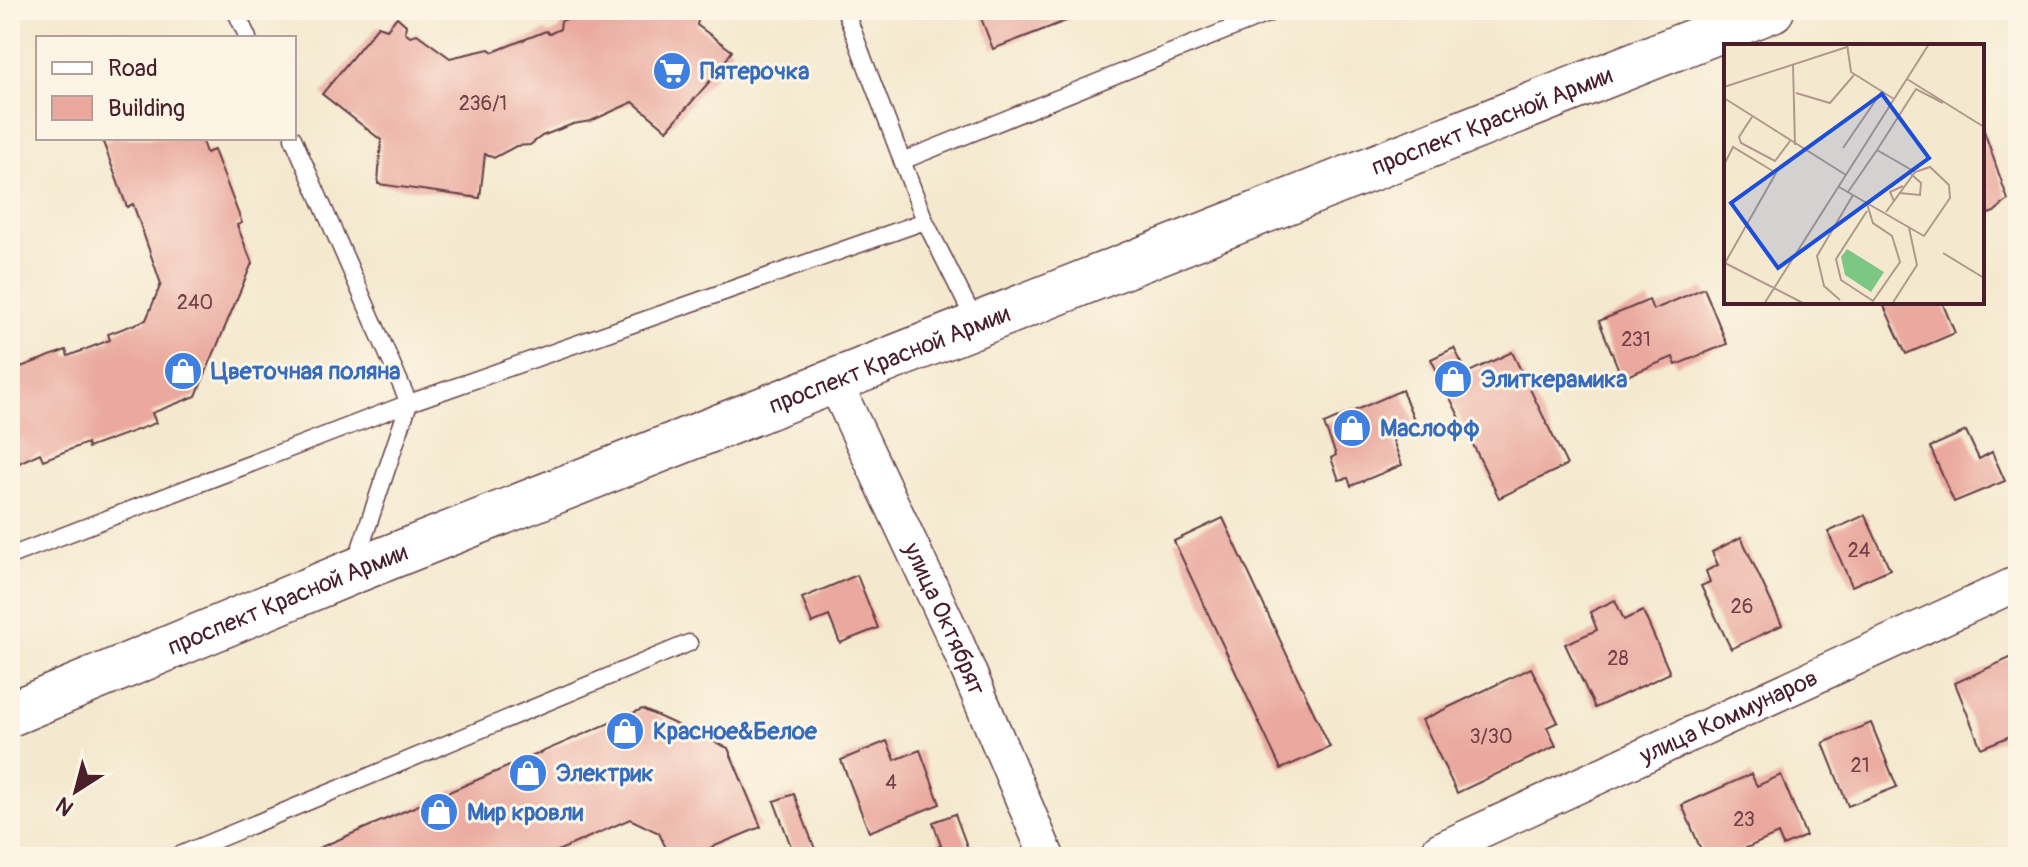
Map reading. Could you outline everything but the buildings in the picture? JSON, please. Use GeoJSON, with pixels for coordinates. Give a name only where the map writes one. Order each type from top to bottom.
{"type":"FeatureCollection","features":[{"type":"Feature","properties":{"kind":"main road","name":"проспект Красной Армии"},"geometry":{"type":"LineString","coordinates":[[10,714],[352,572],[1772,10]]}},
{"type":"Feature","properties":{"kind":"street","name":"улица Октябрят"},"geometry":{"type":"LineString","coordinates":[[835,383],[955,639],[1047,857]]}},
{"type":"Feature","properties":{"kind":"street","name":"улица Коммунаров"},"geometry":{"type":"LineString","coordinates":[[1439,853],[2018,583]]}},
{"type":"Feature","properties":{"kind":"lane"},"geometry":{"type":"LineString","coordinates":[[235,10],[247,36]]}},
{"type":"Feature","properties":{"kind":"lane"},"geometry":{"type":"LineString","coordinates":[[845,10],[925,221],[977,326]]}},
{"type":"Feature","properties":{"kind":"lane"},"geometry":{"type":"LineString","coordinates":[[902,161],[1277,10]]}},
{"type":"Feature","properties":{"kind":"lane"},"geometry":{"type":"LineString","coordinates":[[294,140],[409,403],[352,572]]}},
{"type":"Feature","properties":{"kind":"lane"},"geometry":{"type":"LineString","coordinates":[[10,556],[409,403],[925,221]]}},
{"type":"Feature","properties":{"kind":"lane"},"geometry":{"type":"LineString","coordinates":[[175,857],[689,643]]}},
{"type":"Feature","properties":{"kind":"place","name":"Пятерочка"},"geometry":{"type":"Point","coordinates":[672,71]}},
{"type":"Feature","properties":{"kind":"place","name":"Цветочная поляна"},"geometry":{"type":"Point","coordinates":[183,371]}},
{"type":"Feature","properties":{"kind":"place","name":"Элиткерамика"},"geometry":{"type":"Point","coordinates":[1453,379]}},
{"type":"Feature","properties":{"kind":"place","name":"Маслофф"},"geometry":{"type":"Point","coordinates":[1352,428]}},
{"type":"Feature","properties":{"kind":"place","name":"Красное&Белое"},"geometry":{"type":"Point","coordinates":[625,731]}},
{"type":"Feature","properties":{"kind":"place","name":"Электрик"},"geometry":{"type":"Point","coordinates":[528,773]}},
{"type":"Feature","properties":{"kind":"place","name":"Мир кровли"},"geometry":{"type":"Point","coordinates":[439,812]}}]}
